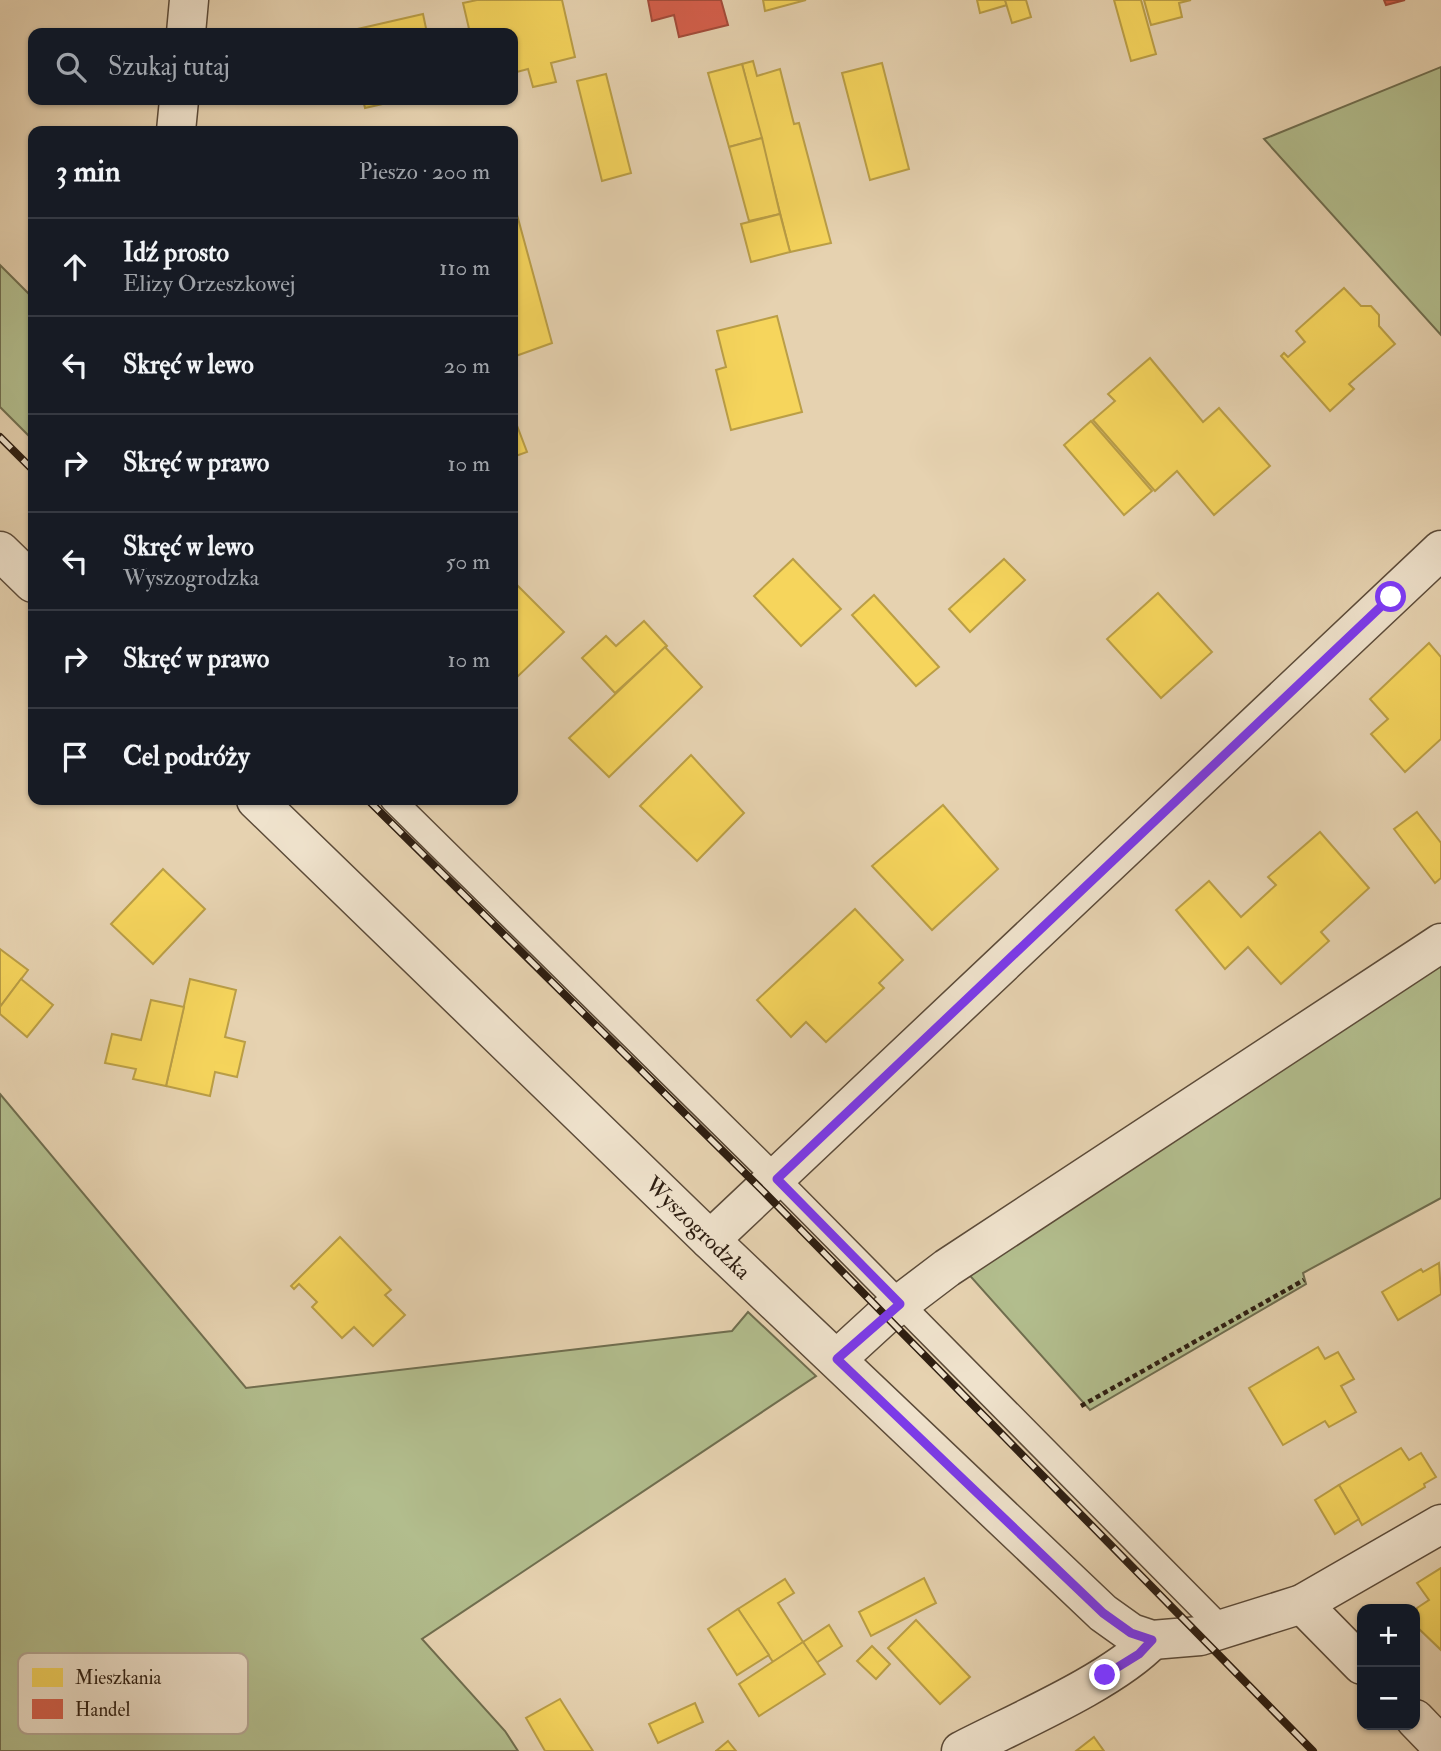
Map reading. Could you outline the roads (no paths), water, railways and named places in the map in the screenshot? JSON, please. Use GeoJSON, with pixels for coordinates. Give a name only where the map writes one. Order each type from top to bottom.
{"type":"FeatureCollection","features":[{"type":"Feature","properties":{"kind":"street"},"geometry":{"type":"LineString","coordinates":[[186,28],[189,0]]}},
{"type":"Feature","properties":{"kind":"street"},"geometry":{"type":"LineString","coordinates":[[176,126],[179,105]]}},
{"type":"Feature","properties":{"kind":"street"},"geometry":{"type":"LineString","coordinates":[[710,1240],[1441,550]]}},
{"type":"Feature","properties":{"kind":"street"},"geometry":{"type":"LineString","coordinates":[[0,551],[28,578]]}},
{"type":"Feature","properties":{"kind":"street","name":"Wyszogrodzka"},"geometry":{"type":"LineString","coordinates":[[261,805],[710,1240],[1103,1613],[1131,1633],[1152,1640]]}},
{"type":"Feature","properties":{"kind":"street"},"geometry":{"type":"LineString","coordinates":[[837,1359],[900,1304],[1065,1189],[1441,943]]}},
{"type":"Feature","properties":{"kind":"street"},"geometry":{"type":"LineString","coordinates":[[961,1751],[1105,1675],[1139,1654],[1152,1640],[1200,1636],[1302,1604],[1441,1524]]}},
{"type":"Feature","properties":{"kind":"street"},"geometry":{"type":"LineString","coordinates":[[1302,1604],[1357,1660]]}},
{"type":"Feature","properties":{"kind":"street"},"geometry":{"type":"LineString","coordinates":[[1420,1724],[1441,1746]]}},
{"type":"Feature","properties":{"kind":"lane"},"geometry":{"type":"LineString","coordinates":[[398,805],[777,1179],[1222,1629]]}},
{"type":"Feature","properties":{"kind":"railway"},"geometry":{"type":"LineString","coordinates":[[0,437],[28,465]]}},
{"type":"Feature","properties":{"kind":"railway"},"geometry":{"type":"LineString","coordinates":[[373,805],[764,1192],[1313,1751]]}}]}
